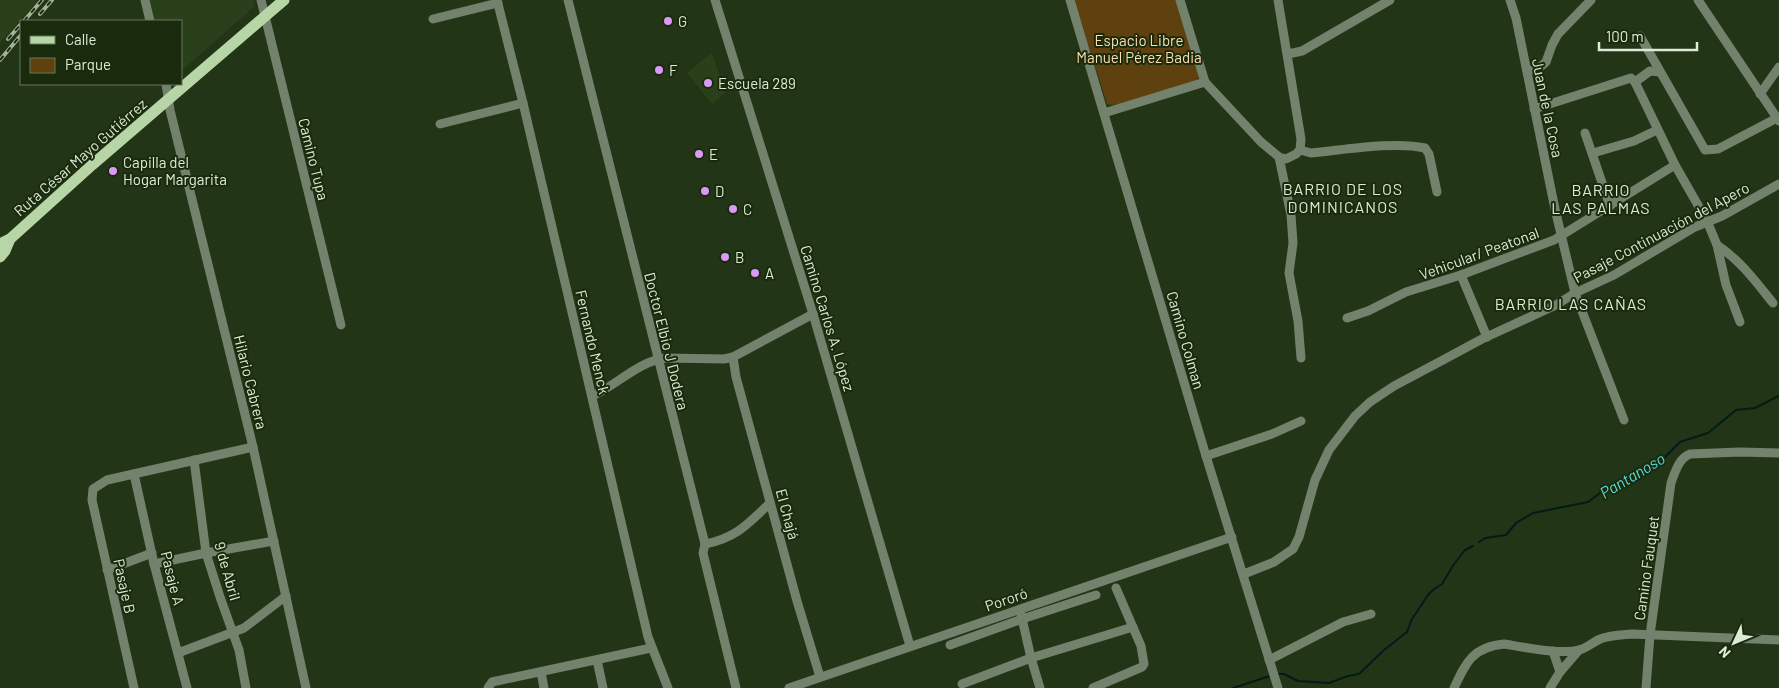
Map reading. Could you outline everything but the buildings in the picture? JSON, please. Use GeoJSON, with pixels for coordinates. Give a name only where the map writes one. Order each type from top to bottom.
{"type":"FeatureCollection","features":[{"type":"Feature","properties":{"kind":"main road","name":"Ruta César Mayo Gutiérrez"},"geometry":{"type":"LineString","coordinates":[[0,257],[5,251],[3,241],[284,0]]}},
{"type":"Feature","properties":{"kind":"street"},"geometry":{"type":"LineString","coordinates":[[145,0],[150,20]]}},
{"type":"Feature","properties":{"kind":"street","name":"Camino Tupa"},"geometry":{"type":"LineString","coordinates":[[261,0],[340,325]]}},
{"type":"Feature","properties":{"kind":"street","name":"Doctor Elbio J Dodera"},"geometry":{"type":"LineString","coordinates":[[568,0],[705,544],[703,553],[736,688]]}},
{"type":"Feature","properties":{"kind":"street","name":"Camino Carlos A. López"},"geometry":{"type":"LineString","coordinates":[[715,0],[813,314],[910,646]]}},
{"type":"Feature","properties":{"kind":"street","name":"Camino Colman"},"geometry":{"type":"LineString","coordinates":[[1070,0],[1206,456],[1278,688]]}},
{"type":"Feature","properties":{"kind":"street"},"geometry":{"type":"LineString","coordinates":[[1180,0],[1204,82],[1261,142],[1279,157],[1286,158],[1292,157],[1300,150],[1301,139],[1278,0]]}},
{"type":"Feature","properties":{"kind":"street"},"geometry":{"type":"LineString","coordinates":[[1288,54],[1302,51],[1390,0]]}},
{"type":"Feature","properties":{"kind":"street","name":"Juan de la Cosa"},"geometry":{"type":"LineString","coordinates":[[1510,0],[1516,18],[1575,293],[1624,420]]}},
{"type":"Feature","properties":{"kind":"street"},"geometry":{"type":"LineString","coordinates":[[1526,71],[1544,64],[1548,59],[1555,39],[1591,0]]}},
{"type":"Feature","properties":{"kind":"street"},"geometry":{"type":"LineString","coordinates":[[1640,36],[1705,150],[1718,148],[1778,120],[1698,0]]}},
{"type":"Feature","properties":{"kind":"street"},"geometry":{"type":"LineString","coordinates":[[433,19],[497,2]]}},
{"type":"Feature","properties":{"kind":"street","name":"Fernando Menck"},"geometry":{"type":"LineString","coordinates":[[497,2],[523,103],[651,648],[668,688]]}},
{"type":"Feature","properties":{"kind":"street"},"geometry":{"type":"LineString","coordinates":[[1650,71],[1651,55]]}},
{"type":"Feature","properties":{"kind":"street"},"geometry":{"type":"LineString","coordinates":[[1760,94],[1779,67]]}},
{"type":"Feature","properties":{"kind":"street"},"geometry":{"type":"LineString","coordinates":[[1534,108],[1633,80],[1650,71],[1660,72]]}},
{"type":"Feature","properties":{"kind":"street"},"geometry":{"type":"LineString","coordinates":[[1633,80],[1674,165],[1708,221],[1717,245],[1724,271],[1723,276],[1740,322]]}},
{"type":"Feature","properties":{"kind":"street"},"geometry":{"type":"LineString","coordinates":[[1104,113],[1204,82]]}},
{"type":"Feature","properties":{"kind":"street","name":"Hilario Cabrera"},"geometry":{"type":"LineString","coordinates":[[166,85],[170,110],[253,447],[306,688]]}},
{"type":"Feature","properties":{"kind":"street"},"geometry":{"type":"LineString","coordinates":[[440,124],[523,103]]}},
{"type":"Feature","properties":{"kind":"street"},"geometry":{"type":"LineString","coordinates":[[1593,153],[1634,141],[1657,130]]}},
{"type":"Feature","properties":{"kind":"street"},"geometry":{"type":"LineString","coordinates":[[1586,133],[1610,206]]}},
{"type":"Feature","properties":{"kind":"street"},"geometry":{"type":"LineString","coordinates":[[1300,150],[1311,153],[1394,145],[1425,148],[1429,154],[1437,192]]}},
{"type":"Feature","properties":{"kind":"street"},"geometry":{"type":"LineString","coordinates":[[1279,157],[1290,215],[1293,243],[1289,273],[1298,321],[1301,358]]}},
{"type":"Feature","properties":{"kind":"street","name":"Vehicular/ Peatonal"},"geometry":{"type":"LineString","coordinates":[[1347,318],[1368,311],[1392,298],[1461,275],[1562,236],[1674,165]]}},
{"type":"Feature","properties":{"kind":"street","name":"Pasaje Continuación del Apero"},"geometry":{"type":"LineString","coordinates":[[1244,574],[1274,562],[1293,549],[1299,537],[1318,472],[1329,450],[1355,416],[1370,402],[1394,386],[1487,337],[1549,309],[1575,293],[1614,275],[1708,221],[1729,213],[1779,184]]}},
{"type":"Feature","properties":{"kind":"street"},"geometry":{"type":"LineString","coordinates":[[1717,245],[1744,268],[1773,303]]}},
{"type":"Feature","properties":{"kind":"street"},"geometry":{"type":"LineString","coordinates":[[1461,275],[1487,337]]}},
{"type":"Feature","properties":{"kind":"street"},"geometry":{"type":"LineString","coordinates":[[592,396],[600,393],[644,365],[658,359],[733,358],[813,314]]}},
{"type":"Feature","properties":{"kind":"street","name":"El Chajá"},"geometry":{"type":"LineString","coordinates":[[733,358],[736,378],[770,503],[820,677]]}},
{"type":"Feature","properties":{"kind":"street"},"geometry":{"type":"LineString","coordinates":[[1206,456],[1272,434],[1301,421]]}},
{"type":"Feature","properties":{"kind":"street"},"geometry":{"type":"LineString","coordinates":[[134,474],[253,447]]}},
{"type":"Feature","properties":{"kind":"street","name":"Camino Fauquet"},"geometry":{"type":"LineString","coordinates":[[1646,688],[1650,635],[1671,483],[1680,461],[1684,456],[1690,454],[1779,453]]}},
{"type":"Feature","properties":{"kind":"street","name":"9 de Abril"},"geometry":{"type":"LineString","coordinates":[[194,460],[206,553],[234,633],[246,688]]}},
{"type":"Feature","properties":{"kind":"street","name":"Pasaje B"},"geometry":{"type":"LineString","coordinates":[[134,474],[107,480],[92,489],[92,500],[134,688]]}},
{"type":"Feature","properties":{"kind":"street","name":"Pasaje A"},"geometry":{"type":"LineString","coordinates":[[134,474],[154,564],[187,688]]}},
{"type":"Feature","properties":{"kind":"street"},"geometry":{"type":"LineString","coordinates":[[705,544],[727,539],[739,531],[770,503]]}},
{"type":"Feature","properties":{"kind":"street","name":"Pororó"},"geometry":{"type":"LineString","coordinates":[[788,688],[1232,537]]}},
{"type":"Feature","properties":{"kind":"street"},"geometry":{"type":"LineString","coordinates":[[154,564],[274,541]]}},
{"type":"Feature","properties":{"kind":"street"},"geometry":{"type":"LineString","coordinates":[[107,570],[152,553]]}},
{"type":"Feature","properties":{"kind":"street"},"geometry":{"type":"LineString","coordinates":[[1093,688],[1142,667],[1144,664],[1141,646],[1116,588]]}},
{"type":"Feature","properties":{"kind":"street"},"geometry":{"type":"LineString","coordinates":[[950,645],[1096,595]]}},
{"type":"Feature","properties":{"kind":"street"},"geometry":{"type":"LineString","coordinates":[[178,653],[244,628],[286,596]]}},
{"type":"Feature","properties":{"kind":"street"},"geometry":{"type":"LineString","coordinates":[[1020,609],[1040,688]]}},
{"type":"Feature","properties":{"kind":"street"},"geometry":{"type":"LineString","coordinates":[[1269,660],[1343,622],[1370,614]]}},
{"type":"Feature","properties":{"kind":"street"},"geometry":{"type":"LineString","coordinates":[[962,684],[1031,658],[1133,627]]}},
{"type":"Feature","properties":{"kind":"street"},"geometry":{"type":"LineString","coordinates":[[1550,688],[1560,672],[1579,650],[1602,638],[1614,635],[1666,634],[1779,640]]}},
{"type":"Feature","properties":{"kind":"street"},"geometry":{"type":"LineString","coordinates":[[1454,688],[1466,664],[1487,647],[1504,644],[1553,651],[1579,650]]}},
{"type":"Feature","properties":{"kind":"street"},"geometry":{"type":"LineString","coordinates":[[488,686],[492,682],[651,648]]}},
{"type":"Feature","properties":{"kind":"street"},"geometry":{"type":"LineString","coordinates":[[1553,651],[1560,672]]}},
{"type":"Feature","properties":{"kind":"street"},"geometry":{"type":"LineString","coordinates":[[597,660],[602,688]]}},
{"type":"Feature","properties":{"kind":"street"},"geometry":{"type":"LineString","coordinates":[[541,672],[544,688]]}},
{"type":"Feature","properties":{"kind":"shaded area"},"geometry":{"type":"Polygon","coordinates":[[[0,0],[38,0],[20,20],[0,43],[0,0]]]}},
{"type":"Feature","properties":{"kind":"shaded area"},"geometry":{"type":"Polygon","coordinates":[[[150,0],[253,0],[255,6],[182,70],[182,20],[155,20],[150,0]]]}},
{"type":"Feature","properties":{"kind":"shaded area","name":"Escuela 289"},"geometry":{"type":"Polygon","coordinates":[[[712,52],[725,93],[712,104],[687,73],[712,52]]]}},
{"type":"Feature","properties":{"kind":"green space","name":"Espacio Libre Manuel Pérez Badia"},"geometry":{"type":"Polygon","coordinates":[[[1074,0],[1176,0],[1200,77],[1195,82],[1121,104],[1107,104],[1074,0]]]}},
{"type":"Feature","properties":{"kind":"waterway","name":"Pantanoso"},"geometry":{"type":"LineString","coordinates":[[1479,542],[1485,538],[1506,535],[1516,523],[1533,513],[1588,502],[1608,487],[1660,462],[1680,442],[1708,433],[1736,410],[1755,408],[1779,396]]}},
{"type":"Feature","properties":{"kind":"waterway","name":"Pantanoso"},"geometry":{"type":"LineString","coordinates":[[1279,674],[1284,674],[1298,681],[1329,683],[1359,674],[1384,650],[1407,632],[1412,619],[1428,595],[1442,584],[1465,550],[1473,546]]}},
{"type":"Feature","properties":{"kind":"waterway"},"geometry":{"type":"LineString","coordinates":[[1233,688],[1270,676]]}},
{"type":"Feature","properties":{"kind":"railway"},"geometry":{"type":"LineString","coordinates":[[25,20],[42,0]]}},
{"type":"Feature","properties":{"kind":"railway"},"geometry":{"type":"LineString","coordinates":[[40,14],[52,0]]}},
{"type":"Feature","properties":{"kind":"railway"},"geometry":{"type":"LineString","coordinates":[[8,39],[20,25]]}},
{"type":"Feature","properties":{"kind":"railway"},"geometry":{"type":"LineString","coordinates":[[0,60],[20,36]]}},
{"type":"Feature","properties":{"kind":"place","name":"G"},"geometry":{"type":"Point","coordinates":[668,21]}},
{"type":"Feature","properties":{"kind":"place","name":"F"},"geometry":{"type":"Point","coordinates":[659,70]}},
{"type":"Feature","properties":{"kind":"place","name":"Escuela 289"},"geometry":{"type":"Point","coordinates":[708,83]}},
{"type":"Feature","properties":{"kind":"place","name":"E"},"geometry":{"type":"Point","coordinates":[699,154]}},
{"type":"Feature","properties":{"kind":"place","name":"Capilla del Hogar Margarita"},"geometry":{"type":"Point","coordinates":[113,171]}},
{"type":"Feature","properties":{"kind":"place","name":"D"},"geometry":{"type":"Point","coordinates":[705,191]}},
{"type":"Feature","properties":{"kind":"place","name":"C"},"geometry":{"type":"Point","coordinates":[733,209]}},
{"type":"Feature","properties":{"kind":"place","name":"B"},"geometry":{"type":"Point","coordinates":[725,257]}},
{"type":"Feature","properties":{"kind":"place","name":"A"},"geometry":{"type":"Point","coordinates":[755,273]}},
{"type":"Feature","properties":{"kind":"district","name":"BARRIO DE LOS DOMINICANOS"},"geometry":{"type":"Point","coordinates":[1343,197]}},
{"type":"Feature","properties":{"kind":"district","name":"BARRIO LAS PALMAS"},"geometry":{"type":"Point","coordinates":[1601,198]}},
{"type":"Feature","properties":{"kind":"district","name":"BARRIO LAS CAÑAS"},"geometry":{"type":"Point","coordinates":[1571,303]}}]}
